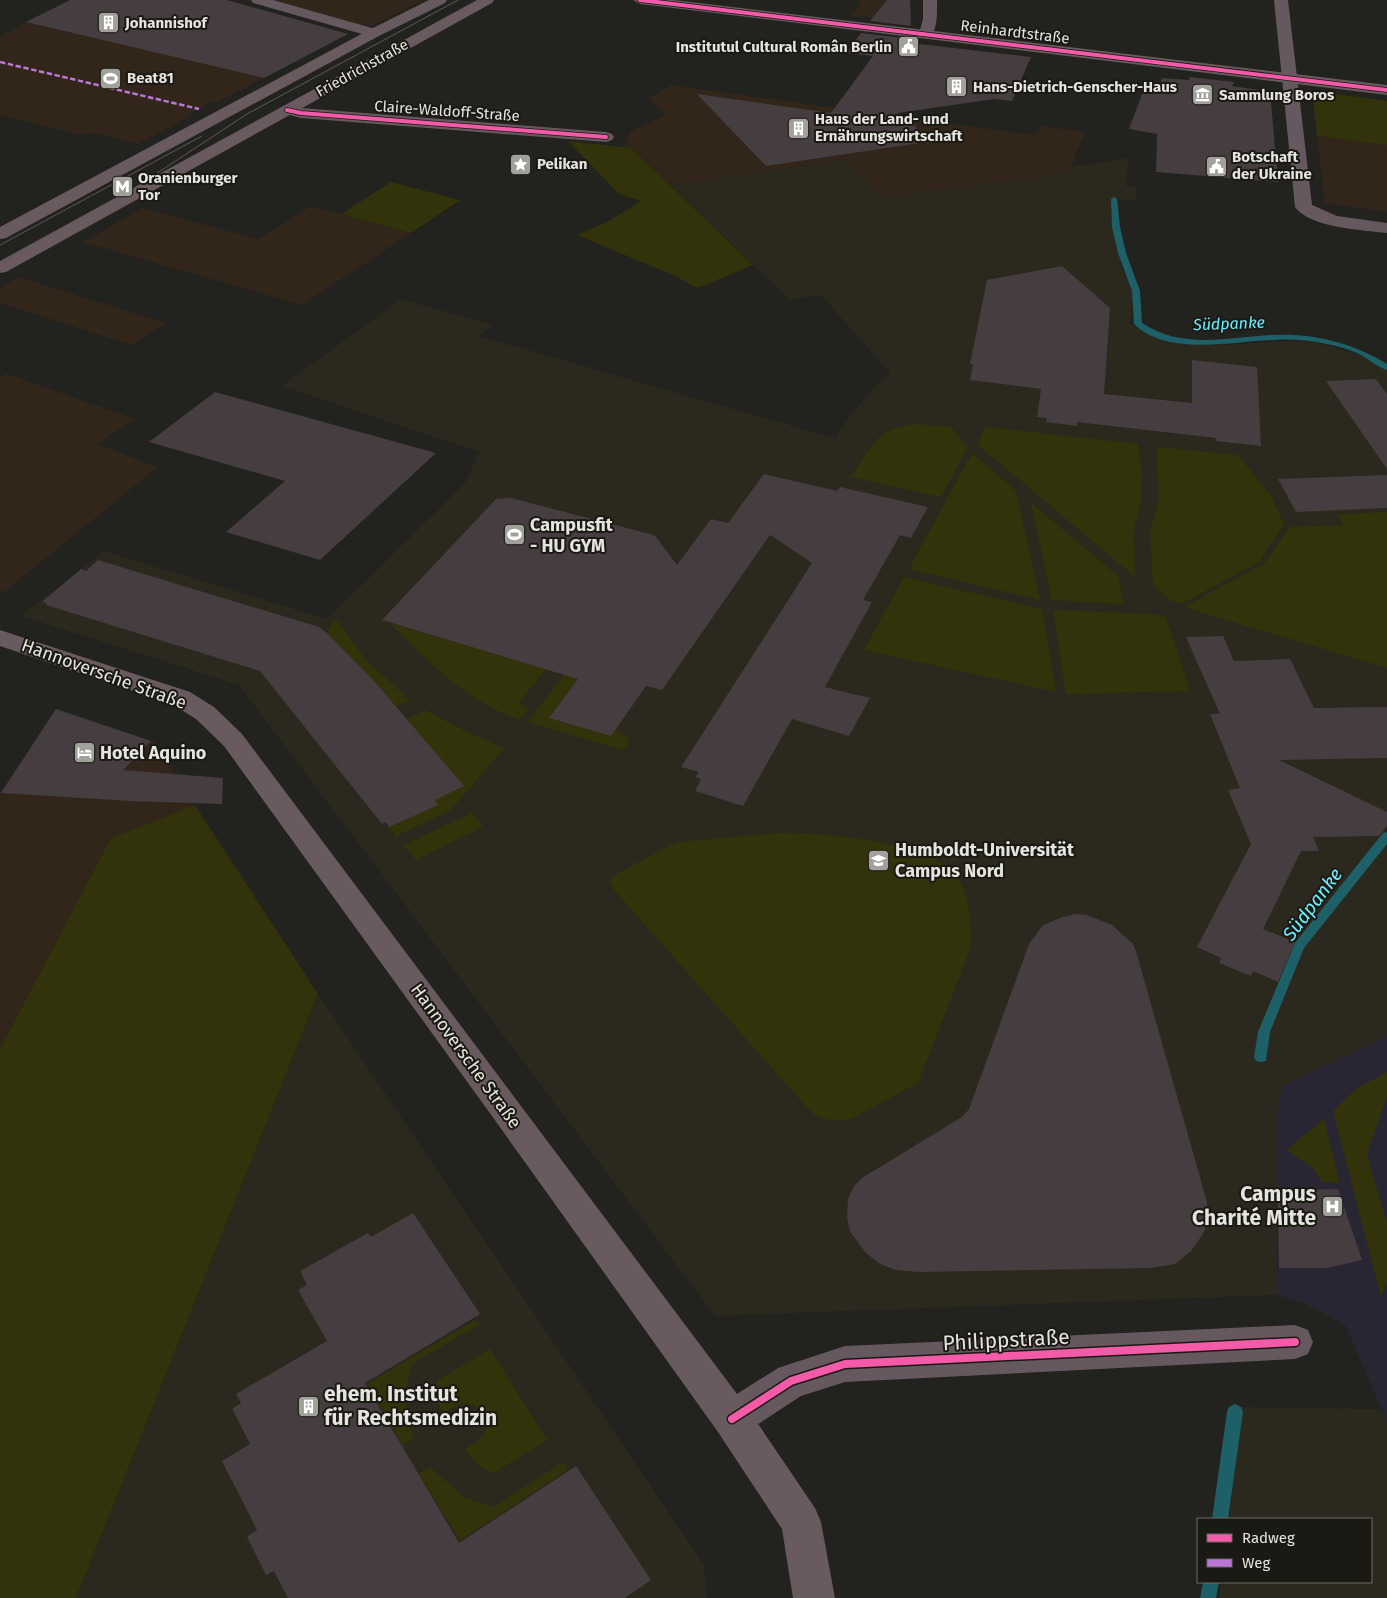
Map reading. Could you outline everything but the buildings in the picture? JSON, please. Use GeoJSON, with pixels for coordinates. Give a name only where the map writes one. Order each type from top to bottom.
{"type":"FeatureCollection","features":[{"type":"Feature","properties":{"kind":"main road","name":"Friedrichstraße"},"geometry":{"type":"LineString","coordinates":[[0,234],[374,32],[440,0]]}},
{"type":"Feature","properties":{"kind":"main road","name":"Friedrichstraße"},"geometry":{"type":"LineString","coordinates":[[0,268],[487,0]]}},
{"type":"Feature","properties":{"kind":"main road","name":"Reinhardtstraße"},"geometry":{"type":"LineString","coordinates":[[640,0],[1387,90]]}},
{"type":"Feature","properties":{"kind":"main road","name":"Hannoversche Straße"},"geometry":{"type":"LineString","coordinates":[[0,638],[181,698],[205,713],[233,740],[509,1113],[732,1420],[801,1522],[814,1598]]}},
{"type":"Feature","properties":{"kind":"street"},"geometry":{"type":"LineString","coordinates":[[258,0],[374,32]]}},
{"type":"Feature","properties":{"kind":"street"},"geometry":{"type":"LineString","coordinates":[[926,34],[929,26],[930,0]]}},
{"type":"Feature","properties":{"kind":"street"},"geometry":{"type":"LineString","coordinates":[[1281,0],[1304,208],[1328,219],[1387,228]]}},
{"type":"Feature","properties":{"kind":"street","name":"Claire-Waldoff-Straße"},"geometry":{"type":"LineString","coordinates":[[286,110],[300,113],[606,137]]}},
{"type":"Feature","properties":{"kind":"street","name":"Philippstraße"},"geometry":{"type":"LineString","coordinates":[[732,1420],[791,1381],[845,1364],[1295,1342]]}},
{"type":"Feature","properties":{"kind":"shaded area"},"geometry":{"type":"Polygon","coordinates":[[[70,0],[227,0],[348,34],[215,103],[211,102],[188,115],[191,116],[138,144],[95,133],[81,135],[0,115],[0,36],[70,0]]]}},
{"type":"Feature","properties":{"kind":"shaded area"},"geometry":{"type":"Polygon","coordinates":[[[273,0],[423,0],[371,26],[360,25],[273,0]]]}},
{"type":"Feature","properties":{"kind":"shaded area"},"geometry":{"type":"Polygon","coordinates":[[[858,0],[910,0],[911,18],[900,21],[851,15],[861,3],[858,0]]]}},
{"type":"Feature","properties":{"kind":"shaded area"},"geometry":{"type":"Polygon","coordinates":[[[670,85],[1035,135],[1040,126],[1085,132],[1068,174],[884,197],[843,159],[671,186],[631,148],[624,147],[631,131],[666,115],[649,98],[670,85]]]}},
{"type":"Feature","properties":{"kind":"shaded area"},"geometry":{"type":"Polygon","coordinates":[[[1312,91],[1387,101],[1387,145],[1317,136],[1312,91]]]}},
{"type":"Feature","properties":{"kind":"shaded area"},"geometry":{"type":"Polygon","coordinates":[[[1317,136],[1387,145],[1387,212],[1325,203],[1317,136]]]}},
{"type":"Feature","properties":{"kind":"shaded area"},"geometry":{"type":"Polygon","coordinates":[[[568,141],[631,148],[753,265],[698,288],[673,275],[577,235],[607,222],[641,201],[619,194],[568,141]]]}},
{"type":"Feature","properties":{"kind":"shaded area","name":"Humboldt-Universität Campus Nord"},"geometry":{"type":"Polygon","coordinates":[[[1129,158],[1126,186],[1137,187],[1136,201],[1114,199],[1121,267],[1134,293],[1130,324],[1159,339],[1227,345],[1278,341],[1315,342],[1360,355],[1387,370],[1387,1036],[1282,1087],[1277,1116],[1278,1295],[715,1316],[239,685],[21,616],[104,551],[327,619],[466,482],[479,452],[282,386],[401,299],[493,325],[479,336],[835,438],[853,411],[886,376],[891,374],[821,295],[790,300],[671,186],[843,159],[884,197],[1068,174],[1071,167],[1129,158]]]}},
{"type":"Feature","properties":{"kind":"shaded area"},"geometry":{"type":"Polygon","coordinates":[[[391,182],[460,200],[411,233],[341,214],[391,182]]]}},
{"type":"Feature","properties":{"kind":"shaded area"},"geometry":{"type":"Polygon","coordinates":[[[311,206],[411,233],[302,305],[83,242],[143,208],[258,239],[311,206]]]}},
{"type":"Feature","properties":{"kind":"shaded area"},"geometry":{"type":"Polygon","coordinates":[[[19,277],[166,323],[132,345],[0,303],[0,288],[19,277]]]}},
{"type":"Feature","properties":{"kind":"shaded area"},"geometry":{"type":"Polygon","coordinates":[[[7,374],[135,419],[97,444],[158,467],[4,592],[0,591],[0,377],[7,374]]]}},
{"type":"Feature","properties":{"kind":"shaded area"},"geometry":{"type":"Polygon","coordinates":[[[916,424],[951,427],[968,447],[941,497],[851,477],[870,448],[883,434],[903,426],[916,424]]]}},
{"type":"Feature","properties":{"kind":"shaded area"},"geometry":{"type":"Polygon","coordinates":[[[986,427],[1138,444],[1142,473],[1141,500],[1134,530],[1135,577],[977,444],[986,427]]]}},
{"type":"Feature","properties":{"kind":"shaded area"},"geometry":{"type":"Polygon","coordinates":[[[1157,447],[1238,455],[1271,496],[1284,524],[1259,562],[1181,604],[1170,600],[1153,586],[1150,532],[1159,500],[1157,447]]]}},
{"type":"Feature","properties":{"kind":"shaded area"},"geometry":{"type":"Polygon","coordinates":[[[972,453],[1016,491],[1040,600],[909,569],[972,453]]]}},
{"type":"Feature","properties":{"kind":"shaded area"},"geometry":{"type":"Polygon","coordinates":[[[1031,503],[1119,577],[1123,604],[1052,600],[1031,503]]]}},
{"type":"Feature","properties":{"kind":"shaded area"},"geometry":{"type":"Polygon","coordinates":[[[1387,512],[1387,668],[1186,608],[1186,606],[1264,564],[1290,527],[1343,525],[1338,514],[1387,512]]]}},
{"type":"Feature","properties":{"kind":"shaded area"},"geometry":{"type":"Polygon","coordinates":[[[904,577],[1042,609],[1056,692],[864,650],[904,577]]]}},
{"type":"Feature","properties":{"kind":"shaded area"},"geometry":{"type":"Polygon","coordinates":[[[1053,610],[1153,614],[1166,617],[1190,691],[1066,694],[1053,610]]]}},
{"type":"Feature","properties":{"kind":"shaded area"},"geometry":{"type":"Polygon","coordinates":[[[334,620],[338,622],[366,660],[410,700],[396,707],[375,682],[327,633],[334,620]]]}},
{"type":"Feature","properties":{"kind":"shaded area"},"geometry":{"type":"Polygon","coordinates":[[[390,623],[546,669],[519,702],[528,709],[519,720],[482,702],[449,679],[390,623]]]}},
{"type":"Feature","properties":{"kind":"shaded area"},"geometry":{"type":"Polygon","coordinates":[[[569,668],[586,668],[549,718],[611,736],[615,729],[629,738],[627,746],[622,750],[528,722],[569,668]]]}},
{"type":"Feature","properties":{"kind":"shaded area"},"geometry":{"type":"Polygon","coordinates":[[[56,709],[155,742],[195,805],[111,838],[0,1049],[0,793],[56,709]]]}},
{"type":"Feature","properties":{"kind":"shaded area"},"geometry":{"type":"Polygon","coordinates":[[[426,710],[461,729],[504,748],[451,810],[396,836],[389,827],[435,800],[406,719],[426,710]]]}},
{"type":"Feature","properties":{"kind":"shaded area"},"geometry":{"type":"Polygon","coordinates":[[[195,805],[318,994],[76,1598],[0,1598],[0,1049],[111,838],[195,805]]]}},
{"type":"Feature","properties":{"kind":"shaded area"},"geometry":{"type":"Polygon","coordinates":[[[472,813],[483,827],[416,860],[404,845],[472,813]]]}},
{"type":"Feature","properties":{"kind":"shaded area"},"geometry":{"type":"Polygon","coordinates":[[[778,833],[869,840],[915,851],[951,870],[963,887],[967,901],[970,915],[970,948],[918,1083],[851,1119],[830,1120],[811,1112],[614,890],[610,881],[616,874],[677,842],[778,833]]]}},
{"type":"Feature","properties":{"kind":"shaded area"},"geometry":{"type":"Polygon","coordinates":[[[318,994],[704,1565],[707,1598],[76,1598],[318,994]]]}},
{"type":"Feature","properties":{"kind":"shaded area","name":"Campus Charité Mitte"},"geometry":{"type":"Polygon","coordinates":[[[1387,1036],[1387,1421],[1345,1325],[1305,1304],[1278,1295],[1277,1116],[1282,1086],[1387,1036]]]}},
{"type":"Feature","properties":{"kind":"shaded area"},"geometry":{"type":"Polygon","coordinates":[[[1387,1072],[1387,1096],[1367,1155],[1387,1223],[1387,1283],[1381,1297],[1333,1111],[1357,1088],[1387,1072]]]}},
{"type":"Feature","properties":{"kind":"shaded area"},"geometry":{"type":"Polygon","coordinates":[[[1324,1119],[1340,1183],[1322,1182],[1313,1168],[1286,1150],[1324,1119]]]}},
{"type":"Feature","properties":{"kind":"shaded area"},"geometry":{"type":"Polygon","coordinates":[[[475,1320],[479,1325],[413,1363],[407,1381],[406,1410],[414,1438],[403,1445],[367,1384],[475,1320]]]}},
{"type":"Feature","properties":{"kind":"shaded area"},"geometry":{"type":"Polygon","coordinates":[[[490,1349],[547,1440],[494,1473],[477,1464],[465,1449],[478,1441],[484,1433],[486,1422],[482,1412],[475,1406],[462,1404],[443,1413],[436,1393],[438,1380],[490,1349]]]}},
{"type":"Feature","properties":{"kind":"shaded area"},"geometry":{"type":"Polygon","coordinates":[[[1242,1407],[1381,1409],[1387,1421],[1387,1598],[1219,1598],[1221,1583],[1372,1583],[1372,1518],[1229,1518],[1242,1407]]]}},
{"type":"Feature","properties":{"kind":"shaded area"},"geometry":{"type":"Polygon","coordinates":[[[563,1462],[569,1469],[460,1540],[419,1474],[430,1467],[464,1497],[494,1507],[563,1462]]]}},
{"type":"Feature","properties":{"kind":"waterway","name":"Südpanke"},"geometry":{"type":"LineString","coordinates":[[1114,199],[1116,227],[1122,253],[1136,291],[1138,324],[1171,339],[1197,343],[1222,343],[1279,337],[1317,340],[1354,349],[1387,368]]}},
{"type":"Feature","properties":{"kind":"waterway","name":"Südpanke"},"geometry":{"type":"LineString","coordinates":[[1261,1057],[1264,1032],[1299,946],[1387,836]]}},
{"type":"Feature","properties":{"kind":"waterway","name":"Südpanke"},"geometry":{"type":"LineString","coordinates":[[1220,1518],[1235,1412]]}},
{"type":"Feature","properties":{"kind":"waterway","name":"Südpanke"},"geometry":{"type":"LineString","coordinates":[[1208,1598],[1211,1583]]}},
{"type":"Feature","properties":{"kind":"tram line"},"geometry":{"type":"LineString","coordinates":[[0,262],[133,189],[247,114],[458,0]]}},
{"type":"Feature","properties":{"kind":"tram line"},"geometry":{"type":"LineString","coordinates":[[0,245],[202,136]]}},
{"type":"Feature","properties":{"kind":"marked path"},"geometry":{"type":"LineString","coordinates":[[0,62],[199,109]]}},
{"type":"Feature","properties":{"kind":"cycle path"},"geometry":{"type":"LineString","coordinates":[[640,0],[1387,90]]}},
{"type":"Feature","properties":{"kind":"cycle path"},"geometry":{"type":"LineString","coordinates":[[287,110],[301,113],[606,137]]}},
{"type":"Feature","properties":{"kind":"cycle path"},"geometry":{"type":"LineString","coordinates":[[732,1419],[791,1381],[845,1364],[1295,1342]]}},
{"type":"Feature","properties":{"kind":"place","name":"Johannishof"},"geometry":{"type":"Point","coordinates":[109,23]}},
{"type":"Feature","properties":{"kind":"place","name":"Institutul Cultural Român Berlin"},"geometry":{"type":"Point","coordinates":[908,47]}},
{"type":"Feature","properties":{"kind":"place","name":"Beat81"},"geometry":{"type":"Point","coordinates":[111,78]}},
{"type":"Feature","properties":{"kind":"place","name":"Hans-Dietrich-Genscher-Haus"},"geometry":{"type":"Point","coordinates":[957,87]}},
{"type":"Feature","properties":{"kind":"place","name":"Sammlung Boros"},"geometry":{"type":"Point","coordinates":[1203,95]}},
{"type":"Feature","properties":{"kind":"place","name":"Haus der Land- und Ernährungswirtschaft"},"geometry":{"type":"Point","coordinates":[799,128]}},
{"type":"Feature","properties":{"kind":"place","name":"Pelikan"},"geometry":{"type":"Point","coordinates":[521,164]}},
{"type":"Feature","properties":{"kind":"place","name":"Botschaft der Ukraine"},"geometry":{"type":"Point","coordinates":[1216,166]}},
{"type":"Feature","properties":{"kind":"place","name":"Oranienburger Tor"},"geometry":{"type":"Point","coordinates":[122,187]}},
{"type":"Feature","properties":{"kind":"place","name":"Campusfit - HU GYM"},"geometry":{"type":"Point","coordinates":[514,535]}},
{"type":"Feature","properties":{"kind":"place","name":"Hotel Aquino"},"geometry":{"type":"Point","coordinates":[84,753]}},
{"type":"Feature","properties":{"kind":"place","name":"Humboldt-Universität Campus Nord"},"geometry":{"type":"Point","coordinates":[879,860]}},
{"type":"Feature","properties":{"kind":"place","name":"Campus Charité Mitte"},"geometry":{"type":"Point","coordinates":[1332,1206]}},
{"type":"Feature","properties":{"kind":"place","name":"ehem. Institut für Rechtsmedizin"},"geometry":{"type":"Point","coordinates":[308,1406]}}]}
